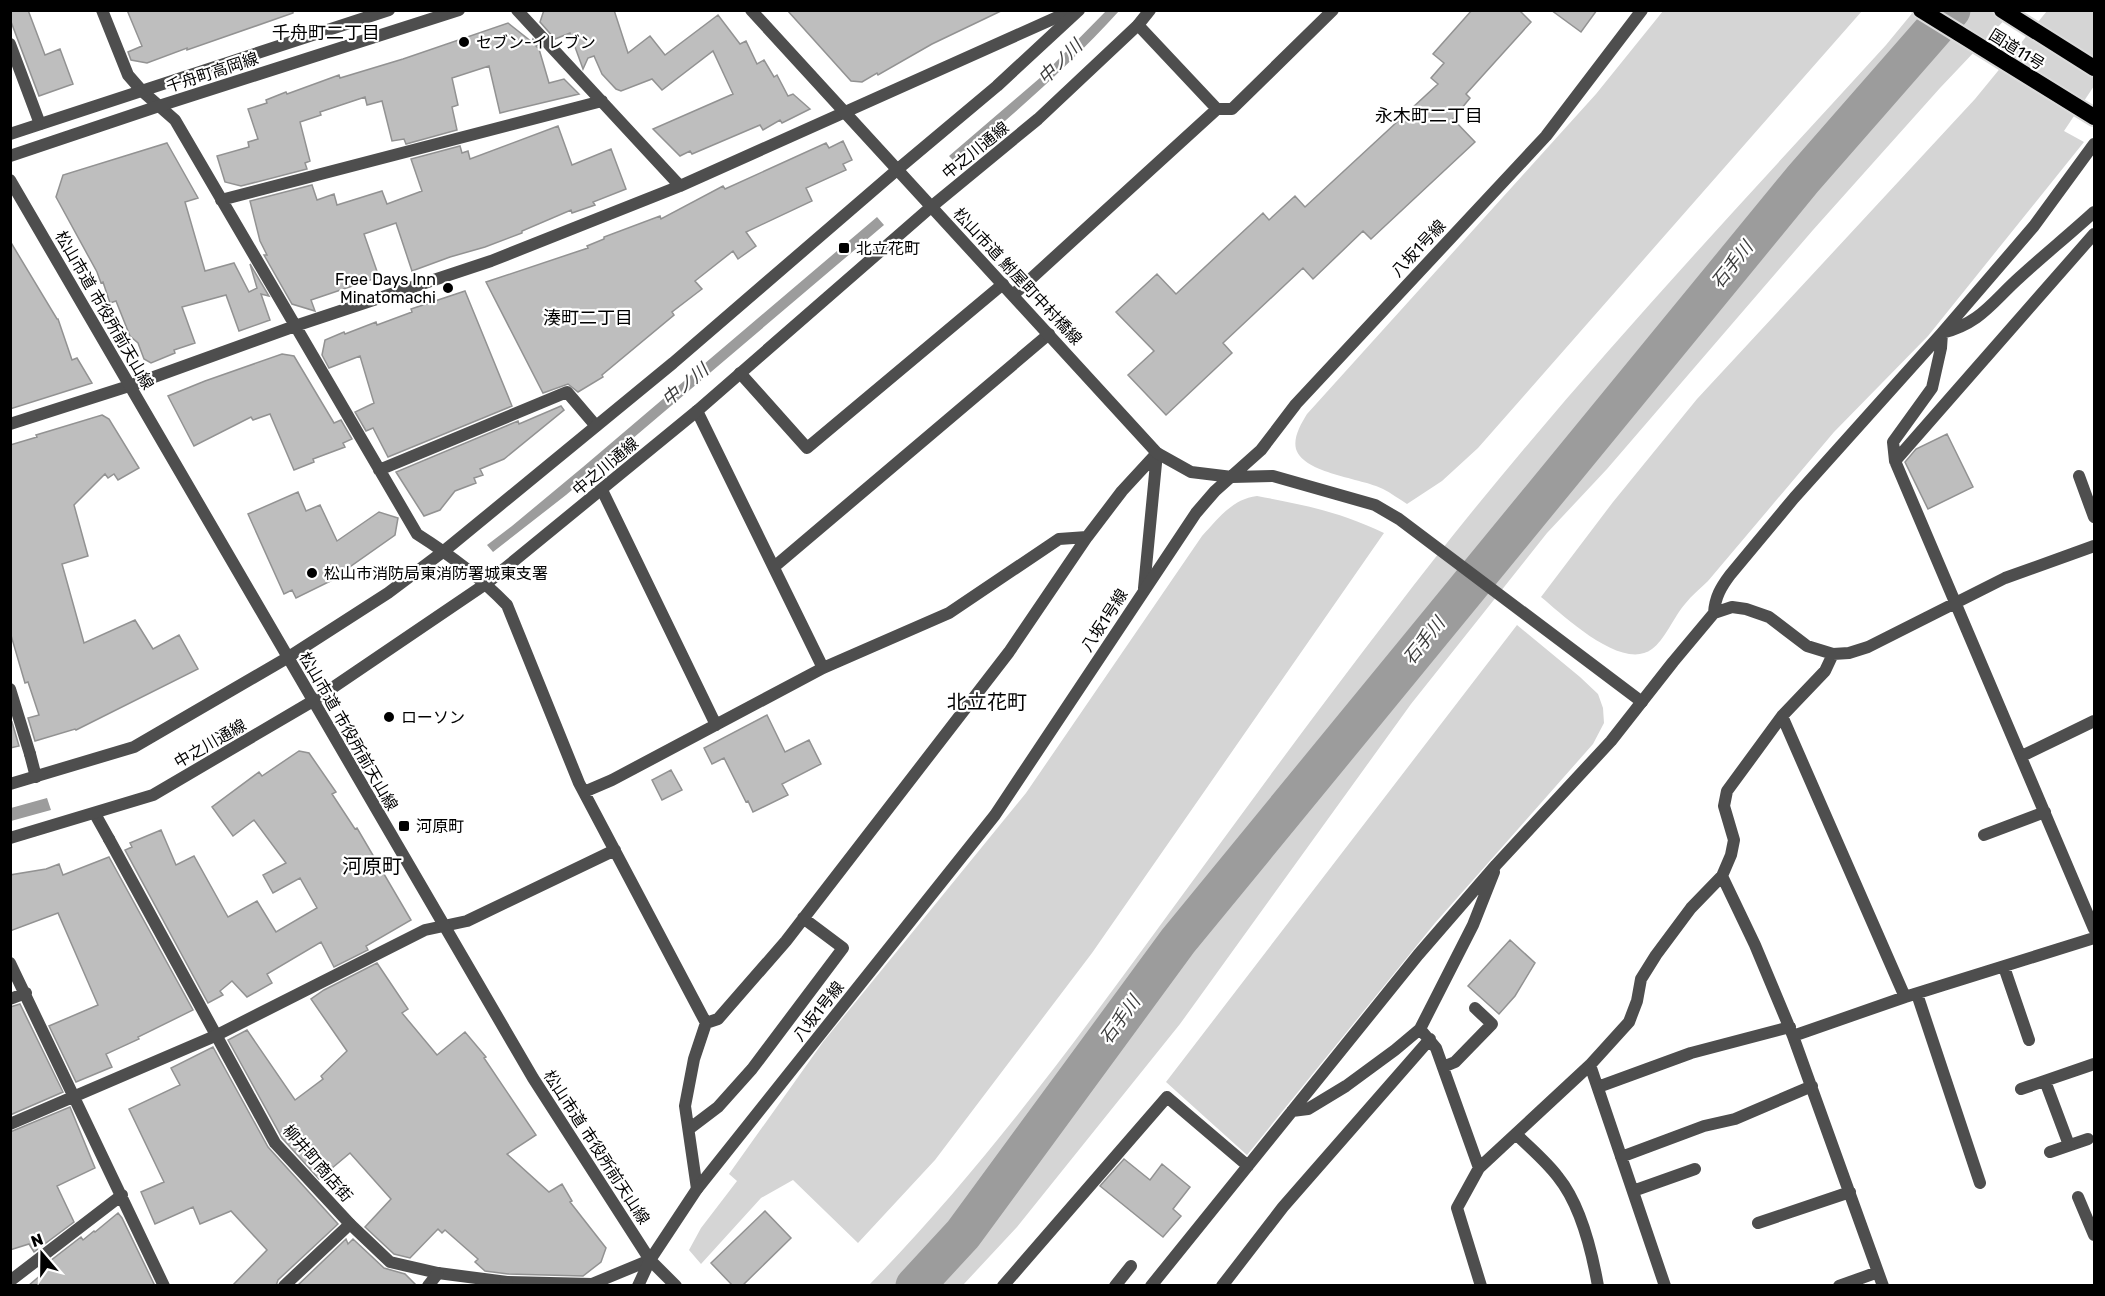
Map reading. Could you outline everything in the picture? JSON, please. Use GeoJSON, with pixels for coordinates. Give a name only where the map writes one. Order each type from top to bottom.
{"type":"FeatureCollection","features":[{"type":"Feature","properties":{"kind":"highway","name":"国道11号"},"geometry":{"type":"LineString","coordinates":[[1920,10],[2090,115]]}},
{"type":"Feature","properties":{"kind":"highway","name":"国道11号"},"geometry":{"type":"LineString","coordinates":[[2002,10],[2094,68]]}},
{"type":"Feature","properties":{"kind":"street"},"geometry":{"type":"LineString","coordinates":[[102,10],[128,75],[142,91],[175,120],[417,534],[487,583],[507,605],[584,792],[705,1023],[694,1059],[685,1106],[697,1189]]}},
{"type":"Feature","properties":{"kind":"street","name":"千舟町高岡線"},"geometry":{"type":"LineString","coordinates":[[10,134],[389,10]]}},
{"type":"Feature","properties":{"kind":"street","name":"千舟町高岡線"},"geometry":{"type":"LineString","coordinates":[[10,156],[459,10]]}},
{"type":"Feature","properties":{"kind":"street"},"geometry":{"type":"LineString","coordinates":[[517,10],[680,186]]}},
{"type":"Feature","properties":{"kind":"street","name":"松山市道 鮒屋町中村橋線"},"geometry":{"type":"LineString","coordinates":[[751,10],[1157,453],[1191,472],[1232,477],[1273,476],[1375,505],[1399,519],[1642,702]]}},
{"type":"Feature","properties":{"kind":"street"},"geometry":{"type":"LineString","coordinates":[[10,424],[129,386],[491,261],[680,186],[846,114],[1073,10]]}},
{"type":"Feature","properties":{"kind":"street"},"geometry":{"type":"LineString","coordinates":[[10,784],[134,747],[287,658],[388,593],[444,551],[682,355],[997,86],[1079,10]]}},
{"type":"Feature","properties":{"kind":"street","name":"中之川通線"},"geometry":{"type":"LineString","coordinates":[[10,838],[153,795],[313,701],[487,583],[697,411],[931,207],[1038,119],[1138,25],[1150,10]]}},
{"type":"Feature","properties":{"kind":"street"},"geometry":{"type":"LineString","coordinates":[[1013,295],[1217,109],[1232,108],[1333,10]]}},
{"type":"Feature","properties":{"kind":"street","name":"八坂1号線"},"geometry":{"type":"LineString","coordinates":[[638,1286],[650,1260],[697,1189],[995,815],[1196,513],[1215,491],[1261,450],[1296,404],[1546,135],[1642,10]]}},
{"type":"Feature","properties":{"kind":"street"},"geometry":{"type":"LineString","coordinates":[[1138,25],[1217,109]]}},
{"type":"Feature","properties":{"kind":"street"},"geometry":{"type":"LineString","coordinates":[[10,44],[47,144]]}},
{"type":"Feature","properties":{"kind":"street"},"geometry":{"type":"LineString","coordinates":[[221,200],[602,100]]}},
{"type":"Feature","properties":{"kind":"street"},"geometry":{"type":"LineString","coordinates":[[1714,613],[1715,600],[1730,575],[1794,498],[1942,333],[2034,226],[2094,144]]}},
{"type":"Feature","properties":{"kind":"street","name":"松山市道 市役所前天山線"},"geometry":{"type":"LineString","coordinates":[[10,180],[533,1078],[650,1260],[676,1286]]}},
{"type":"Feature","properties":{"kind":"street"},"geometry":{"type":"LineString","coordinates":[[1942,333],[1960,329],[1977,318],[2019,277],[2094,212]]}},
{"type":"Feature","properties":{"kind":"street"},"geometry":{"type":"LineString","coordinates":[[1895,461],[2094,234]]}},
{"type":"Feature","properties":{"kind":"street"},"geometry":{"type":"LineString","coordinates":[[740,373],[807,448],[1003,284]]}},
{"type":"Feature","properties":{"kind":"street"},"geometry":{"type":"LineString","coordinates":[[1942,333],[1932,388],[1893,442],[1895,461],[2094,929]]}},
{"type":"Feature","properties":{"kind":"street"},"geometry":{"type":"LineString","coordinates":[[774,567],[1049,334]]}},
{"type":"Feature","properties":{"kind":"street"},"geometry":{"type":"LineString","coordinates":[[380,470],[567,393],[596,426]]}},
{"type":"Feature","properties":{"kind":"street"},"geometry":{"type":"LineString","coordinates":[[697,411],[823,668]]}},
{"type":"Feature","properties":{"kind":"street"},"geometry":{"type":"LineString","coordinates":[[705,1023],[718,1019],[803,918],[1009,652],[1087,537],[1122,491],[1157,453]]}},
{"type":"Feature","properties":{"kind":"street"},"geometry":{"type":"LineString","coordinates":[[1144,588],[1157,453]]}},
{"type":"Feature","properties":{"kind":"street"},"geometry":{"type":"LineString","coordinates":[[2079,476],[2094,517]]}},
{"type":"Feature","properties":{"kind":"street"},"geometry":{"type":"LineString","coordinates":[[602,490],[716,725]]}},
{"type":"Feature","properties":{"kind":"street"},"geometry":{"type":"LineString","coordinates":[[584,792],[612,780],[823,668],[949,613],[1059,539],[1087,537]]}},
{"type":"Feature","properties":{"kind":"street"},"geometry":{"type":"LineString","coordinates":[[1151,1286],[1418,955],[1611,741],[1714,613],[1732,607],[1754,611],[1769,617],[1807,646],[1833,654],[1849,653],[1868,647],[2005,579],[2094,546]]}},
{"type":"Feature","properties":{"kind":"street"},"geometry":{"type":"LineString","coordinates":[[1480,1286],[1457,1208],[1479,1168],[1590,1065],[1629,1022],[1638,1001],[1641,979],[1690,908],[1722,876],[1731,855],[1734,840],[1724,806],[1727,791],[1782,716],[1825,671],[1833,654]]}},
{"type":"Feature","properties":{"kind":"street"},"geometry":{"type":"LineString","coordinates":[[10,689],[36,777]]}},
{"type":"Feature","properties":{"kind":"street"},"geometry":{"type":"LineString","coordinates":[[1782,716],[1911,995],[1980,1183]]}},
{"type":"Feature","properties":{"kind":"street"},"geometry":{"type":"LineString","coordinates":[[2022,756],[2094,721]]}},
{"type":"Feature","properties":{"kind":"street"},"geometry":{"type":"LineString","coordinates":[[1984,835],[2045,812]]}},
{"type":"Feature","properties":{"kind":"street","name":"柳井町商店街"},"geometry":{"type":"LineString","coordinates":[[95,814],[275,1143],[350,1224],[390,1262],[438,1274],[506,1284],[592,1284],[650,1260]]}},
{"type":"Feature","properties":{"kind":"street"},"geometry":{"type":"LineString","coordinates":[[10,1124],[215,1036],[425,930],[467,921],[615,850]]}},
{"type":"Feature","properties":{"kind":"street"},"geometry":{"type":"LineString","coordinates":[[1292,1111],[1308,1109],[1346,1086],[1420,1029],[1473,925],[1496,866]]}},
{"type":"Feature","properties":{"kind":"street"},"geometry":{"type":"LineString","coordinates":[[1722,876],[1792,1031],[1883,1286]]}},
{"type":"Feature","properties":{"kind":"street"},"geometry":{"type":"LineString","coordinates":[[689,1129],[718,1107],[752,1069],[843,948],[803,918]]}},
{"type":"Feature","properties":{"kind":"street"},"geometry":{"type":"LineString","coordinates":[[1598,1087],[1691,1053],[1792,1031],[2094,938]]}},
{"type":"Feature","properties":{"kind":"street"},"geometry":{"type":"LineString","coordinates":[[10,963],[76,1096],[164,1286]]}},
{"type":"Feature","properties":{"kind":"street"},"geometry":{"type":"LineString","coordinates":[[2004,967],[2029,1040]]}},
{"type":"Feature","properties":{"kind":"street"},"geometry":{"type":"LineString","coordinates":[[10,999],[26,993]]}},
{"type":"Feature","properties":{"kind":"street"},"geometry":{"type":"LineString","coordinates":[[1443,1067],[1455,1062],[1492,1024],[1475,1008]]}},
{"type":"Feature","properties":{"kind":"street"},"geometry":{"type":"LineString","coordinates":[[1420,1029],[1436,1048],[1479,1168]]}},
{"type":"Feature","properties":{"kind":"street"},"geometry":{"type":"LineString","coordinates":[[1222,1286],[1284,1207],[1430,1040]]}},
{"type":"Feature","properties":{"kind":"street"},"geometry":{"type":"LineString","coordinates":[[2021,1089],[2094,1064]]}},
{"type":"Feature","properties":{"kind":"street"},"geometry":{"type":"LineString","coordinates":[[1590,1065],[1665,1286]]}},
{"type":"Feature","properties":{"kind":"street"},"geometry":{"type":"LineString","coordinates":[[2044,1081],[2069,1145]]}},
{"type":"Feature","properties":{"kind":"street"},"geometry":{"type":"LineString","coordinates":[[1621,1157],[1704,1125],[1734,1119],[1812,1086]]}},
{"type":"Feature","properties":{"kind":"street"},"geometry":{"type":"LineString","coordinates":[[1004,1286],[1167,1097],[1248,1166]]}},
{"type":"Feature","properties":{"kind":"street"},"geometry":{"type":"LineString","coordinates":[[1516,1134],[1559,1178],[1570,1198],[1581,1222],[1598,1286]]}},
{"type":"Feature","properties":{"kind":"street"},"geometry":{"type":"LineString","coordinates":[[2050,1152],[2088,1139]]}},
{"type":"Feature","properties":{"kind":"street"},"geometry":{"type":"LineString","coordinates":[[1633,1191],[1695,1169]]}},
{"type":"Feature","properties":{"kind":"street"},"geometry":{"type":"LineString","coordinates":[[1758,1223],[1850,1192]]}},
{"type":"Feature","properties":{"kind":"street"},"geometry":{"type":"LineString","coordinates":[[10,1281],[122,1195]]}},
{"type":"Feature","properties":{"kind":"street"},"geometry":{"type":"LineString","coordinates":[[2078,1197],[2094,1235]]}},
{"type":"Feature","properties":{"kind":"street"},"geometry":{"type":"LineString","coordinates":[[284,1286],[350,1224]]}},
{"type":"Feature","properties":{"kind":"street"},"geometry":{"type":"LineString","coordinates":[[1115,1286],[1131,1266]]}},
{"type":"Feature","properties":{"kind":"street"},"geometry":{"type":"LineString","coordinates":[[1839,1286],[1878,1272]]}},
{"type":"Feature","properties":{"kind":"street"},"geometry":{"type":"LineString","coordinates":[[428,1286],[438,1274]]}},
{"type":"Feature","properties":{"kind":"shaded area"},"geometry":{"type":"Polygon","coordinates":[[[1663,11],[1862,11],[1478,448],[1442,481],[1407,504],[1374,485],[1322,470],[1301,457],[1296,449],[1296,440],[1307,414],[1596,94],[1663,11]]]}},
{"type":"Feature","properties":{"kind":"shaded area"},"geometry":{"type":"Polygon","coordinates":[[[1914,11],[2013,11],[1940,88],[1813,230],[1607,469],[1547,533],[1411,704],[1180,1024],[1017,1227],[963,1285],[868,1286],[943,1204],[1049,1075],[1363,652],[1511,465],[1633,323],[1886,45],[1914,11]]]}},
{"type":"Feature","properties":{"kind":"shaded area"},"geometry":{"type":"Polygon","coordinates":[[[2047,11],[2094,11],[2094,86],[2064,131],[2084,142],[1928,336],[1834,432],[1708,581],[1681,609],[1652,649],[1640,654],[1625,653],[1609,647],[1578,627],[1541,597],[1613,502],[1697,399],[1975,99],[2047,11]]]}},
{"type":"Feature","properties":{"kind":"shaded area"},"geometry":{"type":"Polygon","coordinates":[[[1257,496],[1322,510],[1384,533],[1092,953],[935,1160],[858,1243],[793,1180],[761,1198],[701,1264],[689,1250],[701,1228],[737,1181],[729,1174],[823,1042],[1026,793],[1202,536],[1233,505],[1257,496]]]}},
{"type":"Feature","properties":{"kind":"shaded area"},"geometry":{"type":"Polygon","coordinates":[[[1517,625],[1598,694],[1603,708],[1604,723],[1593,744],[1435,923],[1247,1155],[1166,1082],[1517,625]]]}},
{"type":"Feature","properties":{"kind":"water","name":"中ノ川"},"geometry":{"type":"Polygon","coordinates":[[[1107,10],[1119,11],[1040,90],[956,163],[949,156],[1041,77],[1107,10]]]}},
{"type":"Feature","properties":{"kind":"water","name":"中ノ川"},"geometry":{"type":"Polygon","coordinates":[[[877,217],[884,225],[566,495],[493,552],[487,545],[583,467],[877,217]]]}},
{"type":"Feature","properties":{"kind":"water"},"geometry":{"type":"Polygon","coordinates":[[[47,798],[51,810],[11,821],[11,808],[47,798]]]}},
{"type":"Feature","properties":{"kind":"building"},"geometry":{"type":"Polygon","coordinates":[[[10,10],[28,10],[45,55],[60,49],[73,84],[39,96],[10,19],[10,10]]]}},
{"type":"Feature","properties":{"kind":"building"},"geometry":{"type":"Polygon","coordinates":[[[127,10],[293,10],[293,13],[147,63],[131,60],[128,52],[142,46],[127,10]]]}},
{"type":"Feature","properties":{"kind":"building"},"geometry":{"type":"Polygon","coordinates":[[[544,10],[614,10],[628,53],[650,36],[665,55],[718,15],[740,44],[746,41],[757,64],[764,60],[774,77],[777,75],[788,96],[793,94],[810,109],[782,123],[780,120],[763,130],[760,125],[692,154],[690,151],[680,156],[653,129],[733,94],[713,51],[662,90],[652,79],[621,91],[616,89],[602,74],[594,56],[588,58],[583,69],[570,33],[555,39],[540,22],[544,10]]]}},
{"type":"Feature","properties":{"kind":"building"},"geometry":{"type":"Polygon","coordinates":[[[787,10],[1003,10],[932,44],[862,82],[851,81],[787,10]]]}},
{"type":"Feature","properties":{"kind":"building"},"geometry":{"type":"Polygon","coordinates":[[[1472,10],[1519,10],[1531,22],[1466,94],[1470,98],[1453,119],[1475,142],[1371,239],[1363,231],[1313,279],[1303,268],[1223,343],[1232,353],[1166,415],[1128,375],[1154,351],[1116,312],[1157,274],[1176,294],[1263,213],[1269,220],[1295,196],[1305,207],[1438,84],[1431,78],[1444,63],[1433,54],[1472,10]]]}},
{"type":"Feature","properties":{"kind":"building"},"geometry":{"type":"Polygon","coordinates":[[[1551,10],[1597,10],[1581,32],[1551,10]]]}},
{"type":"Feature","properties":{"kind":"building"},"geometry":{"type":"Polygon","coordinates":[[[508,23],[532,42],[533,39],[538,45],[536,46],[539,49],[549,83],[564,79],[579,94],[500,113],[489,66],[452,78],[458,105],[452,107],[457,130],[406,144],[404,139],[392,141],[382,101],[367,105],[365,97],[320,112],[321,115],[300,122],[310,161],[305,163],[307,169],[241,186],[225,182],[217,156],[249,147],[248,142],[258,139],[248,109],[267,103],[266,100],[286,92],[287,94],[339,75],[340,78],[403,59],[508,23]]]}},
{"type":"Feature","properties":{"kind":"building"},"geometry":{"type":"Polygon","coordinates":[[[558,126],[572,165],[611,149],[626,189],[593,202],[595,205],[572,213],[571,210],[522,231],[522,233],[412,271],[396,223],[364,234],[379,277],[311,300],[315,311],[292,304],[264,255],[267,255],[260,241],[250,201],[312,185],[317,200],[334,194],[337,205],[382,191],[387,204],[422,191],[411,159],[460,146],[462,153],[468,151],[470,159],[558,126]]]}},
{"type":"Feature","properties":{"kind":"building"},"geometry":{"type":"Polygon","coordinates":[[[843,141],[852,160],[843,164],[846,170],[806,188],[812,201],[746,232],[756,246],[738,259],[733,251],[695,281],[702,289],[672,312],[674,315],[602,375],[603,377],[578,392],[568,384],[543,393],[486,282],[588,248],[587,246],[604,237],[660,216],[661,219],[723,186],[725,189],[826,143],[829,148],[843,141]]]}},
{"type":"Feature","properties":{"kind":"building"},"geometry":{"type":"Polygon","coordinates":[[[167,143],[198,198],[185,202],[205,271],[234,263],[249,292],[257,288],[250,264],[269,296],[261,294],[270,320],[239,331],[226,295],[182,307],[195,343],[174,350],[175,353],[151,363],[144,359],[138,343],[130,336],[116,301],[110,303],[103,282],[101,283],[56,197],[63,175],[167,143]]]}},
{"type":"Feature","properties":{"kind":"building"},"geometry":{"type":"Polygon","coordinates":[[[10,241],[58,319],[72,360],[77,358],[92,383],[10,409],[10,241]]]}},
{"type":"Feature","properties":{"kind":"building"},"geometry":{"type":"Polygon","coordinates":[[[465,291],[512,406],[388,457],[373,428],[366,431],[355,412],[374,403],[360,356],[329,368],[322,355],[325,340],[376,322],[377,325],[412,312],[411,309],[465,291]]]}},
{"type":"Feature","properties":{"kind":"building"},"geometry":{"type":"Polygon","coordinates":[[[282,354],[294,356],[334,423],[341,420],[352,439],[343,443],[345,447],[313,459],[314,462],[294,470],[270,414],[253,420],[251,417],[194,446],[168,396],[282,354]]]}},
{"type":"Feature","properties":{"kind":"building"},"geometry":{"type":"Polygon","coordinates":[[[561,406],[564,410],[504,459],[480,469],[483,475],[474,478],[476,483],[455,491],[440,510],[424,516],[396,472],[518,421],[519,424],[561,406]]]}},
{"type":"Feature","properties":{"kind":"building"},"geometry":{"type":"Polygon","coordinates":[[[102,415],[109,419],[139,468],[118,480],[114,474],[108,478],[105,474],[74,505],[88,556],[62,564],[84,643],[135,620],[153,649],[179,635],[198,669],[76,730],[35,741],[28,718],[39,715],[28,682],[25,683],[10,632],[10,445],[102,415]]]}},
{"type":"Feature","properties":{"kind":"building"},"geometry":{"type":"Polygon","coordinates":[[[1947,434],[1973,487],[1928,509],[1905,462],[1916,449],[1947,434]]]}},
{"type":"Feature","properties":{"kind":"building"},"geometry":{"type":"Polygon","coordinates":[[[298,492],[306,511],[320,505],[337,541],[379,512],[398,518],[395,535],[347,569],[349,572],[296,598],[292,590],[284,594],[248,514],[298,492]]]}},
{"type":"Feature","properties":{"kind":"building"},"geometry":{"type":"Polygon","coordinates":[[[767,715],[785,752],[809,740],[821,764],[782,784],[788,795],[753,812],[724,758],[712,764],[704,748],[767,715]]]}},
{"type":"Feature","properties":{"kind":"building"},"geometry":{"type":"Polygon","coordinates":[[[12,722],[19,746],[10,748],[10,723],[12,722]]]}},
{"type":"Feature","properties":{"kind":"building"},"geometry":{"type":"Polygon","coordinates":[[[299,751],[309,753],[336,792],[332,794],[355,829],[357,828],[411,920],[366,946],[368,950],[334,967],[321,942],[267,974],[272,983],[247,997],[232,981],[220,991],[223,995],[208,1003],[125,850],[132,847],[130,843],[161,830],[176,865],[194,856],[228,917],[257,901],[276,932],[317,908],[300,878],[273,893],[263,875],[286,863],[254,820],[233,836],[212,807],[259,772],[262,776],[299,751]]]}},
{"type":"Feature","properties":{"kind":"building"},"geometry":{"type":"Polygon","coordinates":[[[671,770],[682,790],[662,800],[652,780],[671,770]]]}},
{"type":"Feature","properties":{"kind":"building"},"geometry":{"type":"Polygon","coordinates":[[[109,857],[193,1010],[106,1054],[112,1067],[76,1082],[49,1026],[98,1005],[58,913],[10,931],[10,875],[46,869],[59,864],[63,875],[109,857]]]}},
{"type":"Feature","properties":{"kind":"building"},"geometry":{"type":"Polygon","coordinates":[[[1510,940],[1535,963],[1515,996],[1499,1014],[1468,986],[1510,940]]]}},
{"type":"Feature","properties":{"kind":"building"},"geometry":{"type":"Polygon","coordinates":[[[377,963],[408,1009],[402,1013],[437,1055],[465,1032],[486,1057],[484,1058],[536,1135],[507,1154],[549,1192],[562,1184],[572,1201],[570,1202],[606,1248],[601,1262],[583,1276],[508,1274],[485,1271],[475,1262],[478,1259],[445,1230],[442,1233],[438,1229],[410,1258],[394,1254],[365,1227],[391,1199],[350,1153],[319,1179],[282,1138],[228,1040],[247,1030],[295,1100],[323,1079],[321,1076],[347,1051],[311,999],[377,963]]]}},
{"type":"Feature","properties":{"kind":"building"},"geometry":{"type":"Polygon","coordinates":[[[20,1004],[63,1092],[10,1115],[10,1007],[20,1004]]]}},
{"type":"Feature","properties":{"kind":"building"},"geometry":{"type":"Polygon","coordinates":[[[213,1047],[268,1147],[338,1224],[278,1280],[276,1286],[232,1286],[267,1250],[231,1211],[200,1224],[193,1207],[155,1224],[141,1192],[164,1182],[129,1109],[180,1085],[171,1068],[213,1047]]]}},
{"type":"Feature","properties":{"kind":"building"},"geometry":{"type":"Polygon","coordinates":[[[70,1107],[95,1168],[57,1186],[74,1222],[34,1252],[29,1244],[10,1250],[10,1132],[70,1107]]]}},
{"type":"Feature","properties":{"kind":"building"},"geometry":{"type":"Polygon","coordinates":[[[1124,1159],[1150,1180],[1162,1164],[1190,1187],[1173,1209],[1181,1216],[1163,1237],[1100,1186],[1124,1159]]]}},
{"type":"Feature","properties":{"kind":"building"},"geometry":{"type":"Polygon","coordinates":[[[765,1211],[791,1238],[742,1286],[733,1286],[711,1263],[765,1211]]]}},
{"type":"Feature","properties":{"kind":"building"},"geometry":{"type":"Polygon","coordinates":[[[118,1213],[155,1286],[28,1286],[48,1269],[45,1265],[81,1237],[83,1240],[95,1232],[118,1213]]]}},
{"type":"Feature","properties":{"kind":"building"},"geometry":{"type":"Polygon","coordinates":[[[346,1239],[348,1244],[353,1239],[384,1268],[405,1274],[417,1286],[297,1286],[346,1239]]]}},
{"type":"Feature","properties":{"kind":"waterway","name":"石手川"},"geometry":{"type":"LineString","coordinates":[[915,1286],[963,1234],[1178,941],[1803,179],[1951,10]]}},
{"type":"Feature","properties":{"kind":"place","name":"セブン-イレブン"},"geometry":{"type":"Point","coordinates":[464,42]}},
{"type":"Feature","properties":{"kind":"place","name":"北立花町"},"geometry":{"type":"Point","coordinates":[844,248]}},
{"type":"Feature","properties":{"kind":"place","name":"Free Days Inn Minatomachi"},"geometry":{"type":"Point","coordinates":[448,288]}},
{"type":"Feature","properties":{"kind":"place","name":"松山市消防局東消防署城東支署"},"geometry":{"type":"Point","coordinates":[312,573]}},
{"type":"Feature","properties":{"kind":"place","name":"ローソン"},"geometry":{"type":"Point","coordinates":[389,717]}},
{"type":"Feature","properties":{"kind":"place","name":"河原町"},"geometry":{"type":"Point","coordinates":[404,826]}},
{"type":"Feature","properties":{"kind":"district","name":"千舟町二丁目"},"geometry":{"type":"Point","coordinates":[326,33]}},
{"type":"Feature","properties":{"kind":"district","name":"永木町二丁目"},"geometry":{"type":"Point","coordinates":[1429,116]}},
{"type":"Feature","properties":{"kind":"district","name":"湊町二丁目"},"geometry":{"type":"Point","coordinates":[588,318]}},
{"type":"Feature","properties":{"kind":"district","name":"北立花町"},"geometry":{"type":"Point","coordinates":[987,702]}},
{"type":"Feature","properties":{"kind":"district","name":"河原町"},"geometry":{"type":"Point","coordinates":[372,866]}}]}
